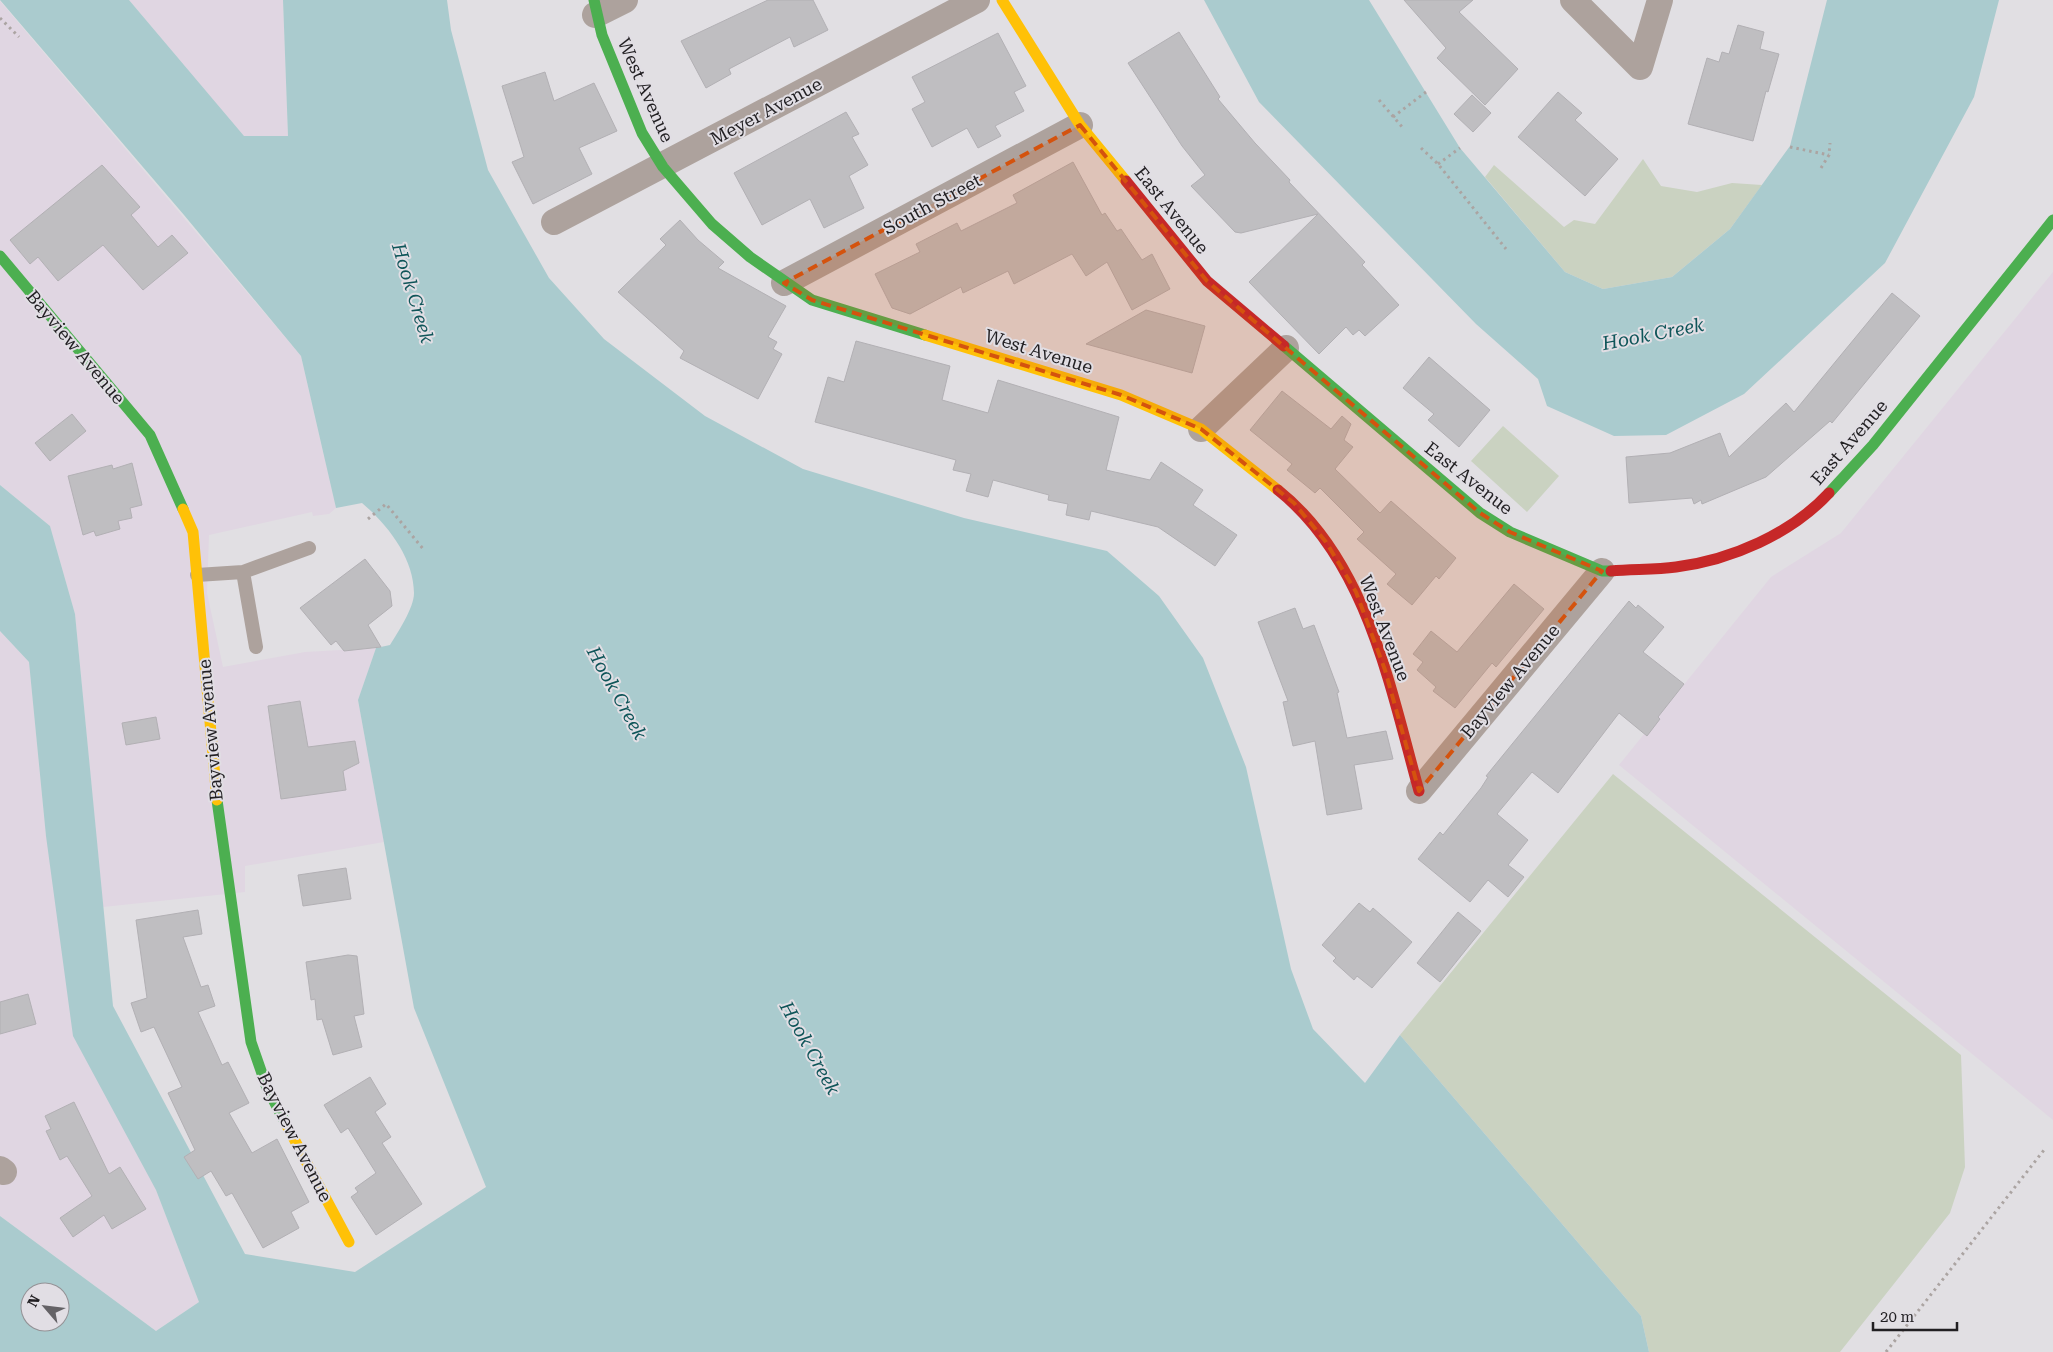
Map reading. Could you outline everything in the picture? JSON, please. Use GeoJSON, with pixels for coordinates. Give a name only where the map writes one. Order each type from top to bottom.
{"type":"FeatureCollection","features":[{"type":"Feature","properties":{"kind":"street"},"geometry":{"type":"LineString","coordinates":[[594,8],[625,0]]}},
{"type":"Feature","properties":{"kind":"street","name":"Meyer Avenue"},"geometry":{"type":"LineString","coordinates":[[554,222],[977,0]]}},
{"type":"Feature","properties":{"kind":"street","name":"East Avenue"},"geometry":{"type":"LineString","coordinates":[[1002,0],[1080,125],[1206,281],[1480,513],[1510,532],[1602,570],[1678,567],[1735,553],[1781,531],[1818,505],[1873,445],[2053,220]]}},
{"type":"Feature","properties":{"kind":"street"},"geometry":{"type":"LineString","coordinates":[[1573,0],[1640,67],[1660,0]]}},
{"type":"Feature","properties":{"kind":"street","name":"West Avenue"},"geometry":{"type":"LineString","coordinates":[[594,8],[626,98],[662,166],[704,218],[784,283],[812,300],[1121,395],[1201,429],[1294,504],[1326,542],[1356,592],[1385,670],[1418,791]]}},
{"type":"Feature","properties":{"kind":"street","name":"South Street"},"geometry":{"type":"LineString","coordinates":[[784,283],[1080,125]]}},
{"type":"Feature","properties":{"kind":"street","name":"Bayview Avenue"},"geometry":{"type":"LineString","coordinates":[[0,256],[150,435],[193,532],[213,775],[251,1042],[267,1088],[349,1242]]}},
{"type":"Feature","properties":{"kind":"street"},"geometry":{"type":"LineString","coordinates":[[1201,429],[1286,348]]}},
{"type":"Feature","properties":{"kind":"street","name":"Bayview Avenue"},"geometry":{"type":"LineString","coordinates":[[1418,791],[1602,570]]}},
{"type":"Feature","properties":{"kind":"lane"},"geometry":{"type":"LineString","coordinates":[[197,574],[243,572],[309,548]]}},
{"type":"Feature","properties":{"kind":"lane"},"geometry":{"type":"LineString","coordinates":[[243,572],[256,647]]}},
{"type":"Feature","properties":{"kind":"path"},"geometry":{"type":"LineString","coordinates":[[0,18],[19,37]]}},
{"type":"Feature","properties":{"kind":"path"},"geometry":{"type":"LineString","coordinates":[[1393,117],[1426,92]]}},
{"type":"Feature","properties":{"kind":"path"},"geometry":{"type":"LineString","coordinates":[[1379,100],[1403,128]]}},
{"type":"Feature","properties":{"kind":"path"},"geometry":{"type":"LineString","coordinates":[[1821,168],[1829,155],[1830,143]]}},
{"type":"Feature","properties":{"kind":"path"},"geometry":{"type":"LineString","coordinates":[[1790,146],[1829,155]]}},
{"type":"Feature","properties":{"kind":"path"},"geometry":{"type":"LineString","coordinates":[[1421,148],[1438,164],[1506,250]]}},
{"type":"Feature","properties":{"kind":"path"},"geometry":{"type":"LineString","coordinates":[[1438,164],[1460,148]]}},
{"type":"Feature","properties":{"kind":"path"},"geometry":{"type":"LineString","coordinates":[[368,519],[386,504],[424,550]]}},
{"type":"Feature","properties":{"kind":"path"},"geometry":{"type":"LineString","coordinates":[[1886,1352],[2044,1150]]}},
{"type":"Feature","properties":{"kind":"highlighted area"},"geometry":{"type":"Polygon","coordinates":[[[1080,125],[1207,281],[1480,513],[1510,532],[1602,571],[1419,791],[1385,670],[1356,592],[1326,542],[1294,503],[1201,429],[1121,395],[812,300],[784,283],[1080,125]]]}},
{"type":"Feature","properties":{"kind":"shaded area"},"geometry":{"type":"Polygon","coordinates":[[[129,0],[283,0],[288,136],[243,136],[129,0]]]}},
{"type":"Feature","properties":{"kind":"shaded area"},"geometry":{"type":"Polygon","coordinates":[[[0,1],[301,356],[336,508],[329,514],[313,516],[312,512],[209,535],[207,593],[223,667],[305,652],[376,648],[358,700],[384,842],[245,866],[245,892],[103,907],[75,614],[50,526],[0,485],[0,1]]]}},
{"type":"Feature","properties":{"kind":"shaded area"},"geometry":{"type":"Polygon","coordinates":[[[2053,272],[2053,1120],[1619,765],[1771,577],[1841,533],[2053,272]]]}},
{"type":"Feature","properties":{"kind":"shaded area"},"geometry":{"type":"Polygon","coordinates":[[[0,631],[29,662],[46,836],[156,1190],[199,1302],[156,1331],[0,1216],[0,631]]]}},
{"type":"Feature","properties":{"kind":"green space"},"geometry":{"type":"Polygon","coordinates":[[[1643,159],[1661,186],[1697,192],[1732,183],[1762,185],[1730,229],[1672,277],[1603,289],[1565,272],[1485,177],[1494,165],[1564,227],[1574,220],[1595,224],[1643,159]]]}},
{"type":"Feature","properties":{"kind":"green space"},"geometry":{"type":"Polygon","coordinates":[[[1503,426],[1559,476],[1527,512],[1471,461],[1503,426]]]}},
{"type":"Feature","properties":{"kind":"green space"},"geometry":{"type":"Polygon","coordinates":[[[1613,774],[1961,1055],[1965,1167],[1950,1213],[1840,1352],[1649,1352],[1641,1316],[1400,1035],[1613,774]]]}},
{"type":"Feature","properties":{"kind":"water","name":"Hook Creek"},"geometry":{"type":"Polygon","coordinates":[[[0,0],[129,0],[244,136],[288,136],[283,0],[447,0],[451,30],[488,170],[549,278],[604,339],[705,416],[803,469],[964,518],[1107,551],[1159,596],[1203,658],[1246,767],[1291,969],[1313,1029],[1365,1083],[1400,1035],[1641,1316],[1649,1352],[0,1352],[0,1216],[156,1331],[199,1302],[156,1190],[73,1036],[46,836],[29,662],[0,631],[0,485],[50,526],[75,614],[113,1006],[245,1254],[355,1272],[486,1187],[414,1008],[358,700],[376,648],[390,645],[405,620],[413,599],[413,580],[404,555],[397,543],[371,511],[362,503],[336,508],[301,356],[184,215],[0,0]]]}},
{"type":"Feature","properties":{"kind":"water","name":"Hook Creek"},"geometry":{"type":"Polygon","coordinates":[[[1204,0],[1369,0],[1460,148],[1565,272],[1603,289],[1672,277],[1730,229],[1790,146],[1827,0],[1999,0],[1974,97],[1885,263],[1744,394],[1666,435],[1614,436],[1547,406],[1538,379],[1476,324],[1259,102],[1204,0]]]}},
{"type":"Feature","properties":{"kind":"building"},"geometry":{"type":"Polygon","coordinates":[[[768,0],[813,0],[828,30],[794,47],[790,37],[729,69],[731,74],[706,88],[681,41],[768,0]]]}},
{"type":"Feature","properties":{"kind":"building"},"geometry":{"type":"Polygon","coordinates":[[[1404,0],[1473,0],[1459,12],[1518,69],[1485,105],[1437,58],[1446,48],[1404,0]]]}},
{"type":"Feature","properties":{"kind":"building"},"geometry":{"type":"Polygon","coordinates":[[[1738,25],[1764,32],[1760,49],[1779,54],[1768,92],[1766,91],[1753,141],[1688,124],[1707,58],[1719,62],[1722,52],[1729,54],[1738,25]]]}},
{"type":"Feature","properties":{"kind":"building"},"geometry":{"type":"Polygon","coordinates":[[[1179,32],[1220,97],[1218,99],[1255,143],[1290,180],[1289,182],[1365,262],[1362,265],[1399,305],[1365,336],[1359,330],[1353,335],[1346,327],[1319,354],[1249,282],[1318,214],[1241,233],[1235,232],[1191,186],[1205,175],[1182,146],[1128,63],[1179,32]]]}},
{"type":"Feature","properties":{"kind":"building"},"geometry":{"type":"Polygon","coordinates":[[[998,33],[1026,86],[1014,92],[1024,111],[995,126],[1001,136],[978,148],[967,128],[932,147],[912,109],[925,102],[912,77],[998,33]]]}},
{"type":"Feature","properties":{"kind":"building"},"geometry":{"type":"Polygon","coordinates":[[[545,72],[554,101],[594,83],[617,131],[579,148],[592,174],[533,204],[512,162],[524,157],[502,86],[545,72]]]}},
{"type":"Feature","properties":{"kind":"building"},"geometry":{"type":"Polygon","coordinates":[[[1558,92],[1582,113],[1575,120],[1618,159],[1585,196],[1518,137],[1558,92]]]}},
{"type":"Feature","properties":{"kind":"building"},"geometry":{"type":"Polygon","coordinates":[[[1472,95],[1491,113],[1473,132],[1454,114],[1472,95]]]}},
{"type":"Feature","properties":{"kind":"building"},"geometry":{"type":"Polygon","coordinates":[[[846,112],[859,134],[852,137],[868,165],[849,176],[864,208],[824,228],[810,199],[762,225],[734,173],[846,112]]]}},
{"type":"Feature","properties":{"kind":"building"},"geometry":{"type":"Polygon","coordinates":[[[1073,162],[1102,215],[1105,213],[1117,231],[1121,229],[1142,260],[1152,254],[1170,289],[1132,310],[1107,262],[1086,276],[1072,254],[1014,284],[1008,271],[963,293],[961,287],[910,314],[892,308],[875,274],[920,252],[916,244],[957,223],[961,231],[1017,203],[1013,195],[1073,162]]]}},
{"type":"Feature","properties":{"kind":"building"},"geometry":{"type":"Polygon","coordinates":[[[102,165],[140,207],[131,215],[158,247],[172,235],[188,253],[143,290],[103,245],[58,281],[38,257],[30,264],[10,240],[102,165]]]}},
{"type":"Feature","properties":{"kind":"building"},"geometry":{"type":"Polygon","coordinates":[[[680,220],[698,240],[724,262],[718,268],[786,306],[768,337],[777,342],[773,349],[782,354],[758,399],[680,358],[684,351],[618,292],[666,245],[660,239],[680,220]]]}},
{"type":"Feature","properties":{"kind":"building"},"geometry":{"type":"Polygon","coordinates":[[[1892,293],[1920,316],[1832,423],[1830,421],[1766,477],[1702,504],[1701,500],[1694,504],[1692,498],[1629,503],[1626,457],[1670,453],[1720,433],[1729,457],[1786,403],[1794,412],[1892,293]]]}},
{"type":"Feature","properties":{"kind":"building"},"geometry":{"type":"Polygon","coordinates":[[[1146,310],[1205,326],[1192,373],[1086,344],[1146,310]]]}},
{"type":"Feature","properties":{"kind":"building"},"geometry":{"type":"Polygon","coordinates":[[[856,341],[950,366],[942,400],[988,413],[998,380],[1119,417],[1106,470],[1150,480],[1161,462],[1203,490],[1193,505],[1237,535],[1215,566],[1158,527],[1091,511],[1089,520],[1066,515],[1068,504],[1048,500],[1049,495],[993,480],[988,497],[966,491],[971,474],[953,470],[956,460],[815,422],[828,377],[844,382],[856,341]]]}},
{"type":"Feature","properties":{"kind":"building"},"geometry":{"type":"Polygon","coordinates":[[[1429,357],[1490,410],[1459,447],[1428,420],[1434,414],[1403,388],[1429,357]]]}},
{"type":"Feature","properties":{"kind":"building"},"geometry":{"type":"Polygon","coordinates":[[[1282,391],[1331,429],[1342,416],[1351,424],[1344,440],[1353,447],[1335,469],[1380,513],[1391,501],[1456,558],[1439,579],[1436,576],[1412,605],[1387,584],[1396,574],[1357,539],[1364,532],[1320,488],[1315,493],[1287,470],[1292,464],[1250,430],[1282,391]]]}},
{"type":"Feature","properties":{"kind":"building"},"geometry":{"type":"Polygon","coordinates":[[[72,414],[86,431],[50,461],[35,443],[72,414]]]}},
{"type":"Feature","properties":{"kind":"building"},"geometry":{"type":"Polygon","coordinates":[[[132,463],[142,505],[130,508],[132,518],[118,521],[120,529],[96,536],[94,531],[83,535],[68,476],[112,465],[113,469],[132,463]]]}},
{"type":"Feature","properties":{"kind":"building"},"geometry":{"type":"Polygon","coordinates":[[[365,559],[390,591],[392,606],[368,625],[381,647],[344,651],[336,641],[331,645],[300,608],[365,559]]]}},
{"type":"Feature","properties":{"kind":"building"},"geometry":{"type":"Polygon","coordinates":[[[1514,584],[1544,609],[1496,667],[1492,663],[1455,708],[1433,691],[1436,687],[1417,670],[1423,662],[1413,654],[1431,631],[1457,652],[1514,584]]]}},
{"type":"Feature","properties":{"kind":"building"},"geometry":{"type":"Polygon","coordinates":[[[1629,601],[1636,608],[1638,605],[1664,627],[1643,652],[1684,684],[1658,717],[1660,719],[1647,736],[1619,713],[1558,793],[1532,772],[1497,814],[1528,840],[1508,865],[1524,877],[1508,897],[1488,880],[1470,902],[1418,859],[1440,832],[1443,835],[1481,788],[1488,777],[1486,776],[1629,601]]]}},
{"type":"Feature","properties":{"kind":"building"},"geometry":{"type":"Polygon","coordinates":[[[1295,608],[1303,629],[1314,625],[1339,692],[1337,693],[1347,738],[1386,731],[1393,759],[1354,765],[1362,809],[1327,815],[1315,741],[1293,746],[1283,702],[1288,701],[1258,622],[1295,608]]]}},
{"type":"Feature","properties":{"kind":"building"},"geometry":{"type":"Polygon","coordinates":[[[300,701],[308,747],[355,741],[359,763],[343,771],[346,790],[281,799],[268,706],[300,701]]]}},
{"type":"Feature","properties":{"kind":"building"},"geometry":{"type":"Polygon","coordinates":[[[156,717],[160,739],[126,745],[122,723],[156,717]]]}},
{"type":"Feature","properties":{"kind":"building"},"geometry":{"type":"Polygon","coordinates":[[[346,868],[351,899],[303,906],[298,875],[346,868]]]}},
{"type":"Feature","properties":{"kind":"building"},"geometry":{"type":"Polygon","coordinates":[[[1359,903],[1370,912],[1373,908],[1412,942],[1372,988],[1357,976],[1354,980],[1333,961],[1336,958],[1322,945],[1359,903]]]}},
{"type":"Feature","properties":{"kind":"building"},"geometry":{"type":"Polygon","coordinates":[[[198,910],[202,934],[183,937],[201,987],[208,985],[215,1006],[198,1012],[222,1065],[228,1062],[249,1103],[229,1113],[252,1153],[277,1139],[309,1202],[291,1212],[299,1228],[263,1248],[232,1193],[226,1196],[211,1171],[198,1179],[184,1157],[195,1150],[168,1093],[182,1087],[154,1027],[141,1032],[131,1003],[147,998],[136,920],[198,910]]]}},
{"type":"Feature","properties":{"kind":"building"},"geometry":{"type":"Polygon","coordinates":[[[1458,912],[1481,931],[1440,982],[1417,963],[1458,912]]]}},
{"type":"Feature","properties":{"kind":"building"},"geometry":{"type":"Polygon","coordinates":[[[348,955],[357,956],[364,1014],[354,1016],[362,1047],[333,1055],[322,1019],[317,1020],[315,999],[311,1000],[306,962],[348,955]]]}},
{"type":"Feature","properties":{"kind":"building"},"geometry":{"type":"Polygon","coordinates":[[[28,994],[36,1024],[0,1034],[0,1002],[28,994]]]}},
{"type":"Feature","properties":{"kind":"building"},"geometry":{"type":"Polygon","coordinates":[[[370,1077],[386,1104],[375,1112],[391,1137],[382,1143],[422,1204],[376,1235],[351,1197],[358,1192],[355,1188],[376,1173],[348,1128],[341,1133],[324,1105],[370,1077]]]}},
{"type":"Feature","properties":{"kind":"building"},"geometry":{"type":"Polygon","coordinates":[[[74,1102],[109,1174],[120,1167],[146,1209],[112,1229],[104,1215],[73,1237],[60,1218],[92,1196],[67,1156],[60,1160],[46,1131],[51,1129],[45,1116],[74,1102]]]}},
{"type":"Feature","properties":{"kind":"traffic: fast"},"geometry":{"type":"LineString","coordinates":[[594,0],[602,35],[642,133],[663,167],[712,224],[750,257],[812,300],[925,335]]}},
{"type":"Feature","properties":{"kind":"traffic: fast"},"geometry":{"type":"LineString","coordinates":[[1829,493],[1873,445],[2053,220]]}},
{"type":"Feature","properties":{"kind":"traffic: fast"},"geometry":{"type":"LineString","coordinates":[[0,256],[150,435],[183,509]]}},
{"type":"Feature","properties":{"kind":"traffic: fast"},"geometry":{"type":"LineString","coordinates":[[1284,346],[1480,513],[1510,532],[1602,571],[1611,571]]}},
{"type":"Feature","properties":{"kind":"traffic: fast"},"geometry":{"type":"LineString","coordinates":[[217,800],[251,1042],[267,1088],[285,1122]]}},
{"type":"Feature","properties":{"kind":"traffic: slow"},"geometry":{"type":"LineString","coordinates":[[1002,0],[1080,125],[1126,181]]}},
{"type":"Feature","properties":{"kind":"traffic: slow"},"geometry":{"type":"LineString","coordinates":[[925,335],[1121,395],[1201,429],[1278,490]]}},
{"type":"Feature","properties":{"kind":"traffic: slow"},"geometry":{"type":"LineString","coordinates":[[183,509],[193,532],[217,800]]}},
{"type":"Feature","properties":{"kind":"traffic: slow"},"geometry":{"type":"LineString","coordinates":[[285,1122],[349,1242]]}},
{"type":"Feature","properties":{"kind":"traffic: jam"},"geometry":{"type":"LineString","coordinates":[[1126,181],[1207,281],[1284,346]]}},
{"type":"Feature","properties":{"kind":"traffic: jam"},"geometry":{"type":"LineString","coordinates":[[1278,490],[1308,519],[1334,552],[1354,589],[1371,628],[1385,669],[1419,791]]}},
{"type":"Feature","properties":{"kind":"traffic: jam"},"geometry":{"type":"LineString","coordinates":[[1611,571],[1676,567],[1718,558],[1739,551],[1759,543],[1797,521],[1829,493]]}}]}
